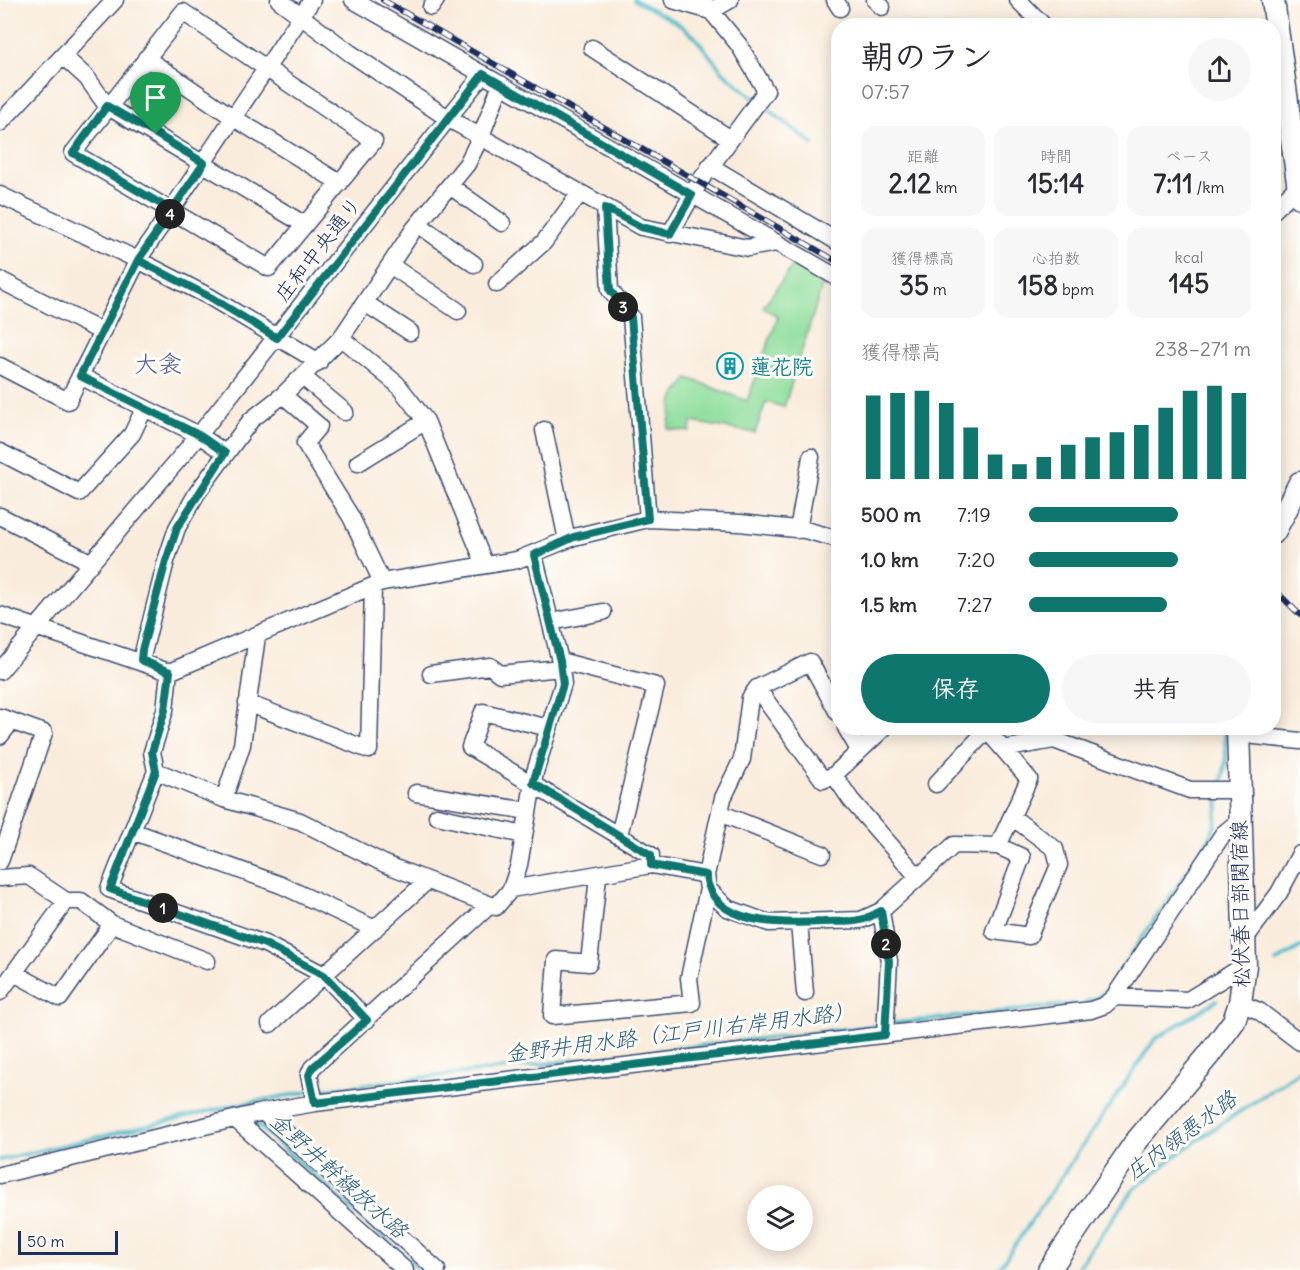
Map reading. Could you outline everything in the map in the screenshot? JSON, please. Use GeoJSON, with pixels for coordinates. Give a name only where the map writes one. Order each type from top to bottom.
{"type":"FeatureCollection","features":[{"type":"Feature","properties":{"kind":"main road"},"geometry":{"type":"LineString","coordinates":[[1273,0],[1274,18]]}},
{"type":"Feature","properties":{"kind":"main road"},"geometry":{"type":"LineString","coordinates":[[1281,81],[1299,191]]}},
{"type":"Feature","properties":{"kind":"main road"},"geometry":{"type":"LineString","coordinates":[[1281,519],[1300,483]]}},
{"type":"Feature","properties":{"kind":"main road","name":"松伏春日部関宿線"},"geometry":{"type":"LineString","coordinates":[[1049,1270],[1135,1143],[1223,1038],[1240,1004],[1245,965],[1238,735]]}},
{"type":"Feature","properties":{"kind":"street"},"geometry":{"type":"LineString","coordinates":[[0,123],[115,0]]}},
{"type":"Feature","properties":{"kind":"street"},"geometry":{"type":"LineString","coordinates":[[279,0],[350,53],[449,119],[641,227],[748,248],[776,243]]}},
{"type":"Feature","properties":{"kind":"street"},"geometry":{"type":"LineString","coordinates":[[0,366],[68,401],[138,260],[173,211],[312,0]]}},
{"type":"Feature","properties":{"kind":"street"},"geometry":{"type":"LineString","coordinates":[[353,0],[831,275]]}},
{"type":"Feature","properties":{"kind":"street"},"geometry":{"type":"LineString","coordinates":[[673,0],[707,5],[729,0]]}},
{"type":"Feature","properties":{"kind":"street"},"geometry":{"type":"LineString","coordinates":[[1018,0],[1036,18]]}},
{"type":"Feature","properties":{"kind":"street"},"geometry":{"type":"LineString","coordinates":[[670,234],[710,166],[766,91],[739,45],[707,5]]}},
{"type":"Feature","properties":{"kind":"street"},"geometry":{"type":"LineString","coordinates":[[183,12],[374,141],[269,268],[73,153],[146,58],[183,12]]}},
{"type":"Feature","properties":{"kind":"street"},"geometry":{"type":"LineString","coordinates":[[592,48],[729,138]]}},
{"type":"Feature","properties":{"kind":"street"},"geometry":{"type":"LineString","coordinates":[[63,56],[87,78],[107,106],[304,225]]}},
{"type":"Feature","properties":{"kind":"street"},"geometry":{"type":"LineString","coordinates":[[146,58],[234,118],[340,183]]}},
{"type":"Feature","properties":{"kind":"street","name":"庄和中央通り"},"geometry":{"type":"LineString","coordinates":[[0,671],[199,435],[483,74]]}},
{"type":"Feature","properties":{"kind":"street"},"geometry":{"type":"LineString","coordinates":[[141,660],[166,561],[177,528],[225,453],[251,420],[303,377],[341,338],[417,224],[467,164],[481,136],[501,84]]}},
{"type":"Feature","properties":{"kind":"street"},"geometry":{"type":"LineString","coordinates":[[710,166],[831,238]]}},
{"type":"Feature","properties":{"kind":"street"},"geometry":{"type":"LineString","coordinates":[[450,186],[502,223]]}},
{"type":"Feature","properties":{"kind":"street"},"geometry":{"type":"LineString","coordinates":[[1281,205],[1299,191]]}},
{"type":"Feature","properties":{"kind":"street"},"geometry":{"type":"LineString","coordinates":[[497,284],[544,242],[580,193]]}},
{"type":"Feature","properties":{"kind":"street"},"geometry":{"type":"LineString","coordinates":[[0,195],[138,260],[210,297],[319,362]]}},
{"type":"Feature","properties":{"kind":"street"},"geometry":{"type":"LineString","coordinates":[[605,208],[610,290],[631,317],[648,519]]}},
{"type":"Feature","properties":{"kind":"street"},"geometry":{"type":"LineString","coordinates":[[417,224],[474,264]]}},
{"type":"Feature","properties":{"kind":"street"},"geometry":{"type":"LineString","coordinates":[[390,265],[458,311]]}},
{"type":"Feature","properties":{"kind":"street"},"geometry":{"type":"LineString","coordinates":[[0,280],[102,332]]}},
{"type":"Feature","properties":{"kind":"street"},"geometry":{"type":"LineString","coordinates":[[365,303],[410,332]]}},
{"type":"Feature","properties":{"kind":"street"},"geometry":{"type":"LineString","coordinates":[[341,338],[397,384],[426,421],[485,565]]}},
{"type":"Feature","properties":{"kind":"street"},"geometry":{"type":"LineString","coordinates":[[80,376],[199,435],[225,453]]}},
{"type":"Feature","properties":{"kind":"street"},"geometry":{"type":"LineString","coordinates":[[303,377],[345,412]]}},
{"type":"Feature","properties":{"kind":"street"},"geometry":{"type":"LineString","coordinates":[[248,703],[369,750],[377,584],[351,517],[305,443],[319,426],[283,395]]}},
{"type":"Feature","properties":{"kind":"street"},"geometry":{"type":"LineString","coordinates":[[0,452],[79,492],[132,434],[144,409]]}},
{"type":"Feature","properties":{"kind":"street"},"geometry":{"type":"LineString","coordinates":[[358,463],[426,421]]}},
{"type":"Feature","properties":{"kind":"street"},"geometry":{"type":"LineString","coordinates":[[544,430],[567,540]]}},
{"type":"Feature","properties":{"kind":"street"},"geometry":{"type":"LineString","coordinates":[[798,530],[811,457]]}},
{"type":"Feature","properties":{"kind":"street"},"geometry":{"type":"LineString","coordinates":[[0,516],[90,562]]}},
{"type":"Feature","properties":{"kind":"street"},"geometry":{"type":"LineString","coordinates":[[0,615],[141,660],[170,672],[377,584],[534,555],[567,540],[648,519],[798,530],[831,537]]}},
{"type":"Feature","properties":{"kind":"street"},"geometry":{"type":"LineString","coordinates":[[156,771],[224,799],[300,821],[385,864],[496,907],[511,889],[519,865],[533,783],[563,684],[551,622],[534,555]]}},
{"type":"Feature","properties":{"kind":"street"},"geometry":{"type":"LineString","coordinates":[[551,622],[603,612]]}},
{"type":"Feature","properties":{"kind":"street"},"geometry":{"type":"LineString","coordinates":[[224,799],[242,745],[257,636]]}},
{"type":"Feature","properties":{"kind":"street"},"geometry":{"type":"LineString","coordinates":[[598,876],[589,963],[556,960],[552,1016],[692,1003],[689,978],[720,813],[723,798],[742,759],[750,698],[757,688],[810,662],[831,700]]}},
{"type":"Feature","properties":{"kind":"street"},"geometry":{"type":"LineString","coordinates":[[431,674],[490,666],[500,674],[560,665],[656,686],[619,835]]}},
{"type":"Feature","properties":{"kind":"street"},"geometry":{"type":"LineString","coordinates":[[170,672],[165,710],[152,752],[156,771],[110,889],[265,944],[324,975],[367,1020]]}},
{"type":"Feature","properties":{"kind":"street"},"geometry":{"type":"LineString","coordinates":[[757,688],[823,780],[834,775],[876,735]]}},
{"type":"Feature","properties":{"kind":"street"},"geometry":{"type":"LineString","coordinates":[[549,728],[483,712],[470,747],[651,855],[651,865]]}},
{"type":"Feature","properties":{"kind":"street"},"geometry":{"type":"LineString","coordinates":[[0,736],[6,719],[44,733],[5,830],[0,861]]}},
{"type":"Feature","properties":{"kind":"street"},"geometry":{"type":"LineString","coordinates":[[850,735],[859,750]]}},
{"type":"Feature","properties":{"kind":"street"},"geometry":{"type":"LineString","coordinates":[[936,784],[981,735]]}},
{"type":"Feature","properties":{"kind":"street"},"geometry":{"type":"LineString","coordinates":[[991,735],[1029,779],[998,846]]}},
{"type":"Feature","properties":{"kind":"street"},"geometry":{"type":"LineString","coordinates":[[1263,735],[1300,741]]}},
{"type":"Feature","properties":{"kind":"street"},"geometry":{"type":"LineString","coordinates":[[1003,749],[1054,740],[1190,790],[1239,790]]}},
{"type":"Feature","properties":{"kind":"street"},"geometry":{"type":"LineString","coordinates":[[834,775],[851,800],[918,877]]}},
{"type":"Feature","properties":{"kind":"street"},"geometry":{"type":"LineString","coordinates":[[416,793],[528,811]]}},
{"type":"Feature","properties":{"kind":"street"},"geometry":{"type":"LineString","coordinates":[[720,813],[822,854]]}},
{"type":"Feature","properties":{"kind":"street"},"geometry":{"type":"LineString","coordinates":[[437,816],[524,835]]}},
{"type":"Feature","properties":{"kind":"street"},"geometry":{"type":"LineString","coordinates":[[511,889],[598,876],[651,865],[707,882],[727,908],[757,920],[800,923],[861,920],[881,911],[954,845],[998,846],[1022,857],[994,930],[1029,936],[1059,865],[1054,849],[1012,817]]}},
{"type":"Feature","properties":{"kind":"street"},"geometry":{"type":"LineString","coordinates":[[0,1175],[263,1112],[315,1103],[1091,1010],[1105,1005],[1114,997],[1223,834],[1240,820]]}},
{"type":"Feature","properties":{"kind":"street"},"geometry":{"type":"LineString","coordinates":[[132,831],[281,885],[375,929]]}},
{"type":"Feature","properties":{"kind":"street"},"geometry":{"type":"LineString","coordinates":[[1244,940],[1279,893],[1300,854]]}},
{"type":"Feature","properties":{"kind":"street"},"geometry":{"type":"LineString","coordinates":[[0,878],[29,876],[66,901],[81,901],[112,924],[207,961]]}},
{"type":"Feature","properties":{"kind":"street"},"geometry":{"type":"LineString","coordinates":[[270,1024],[427,881]]}},
{"type":"Feature","properties":{"kind":"street"},"geometry":{"type":"LineString","coordinates":[[0,992],[66,901]]}},
{"type":"Feature","properties":{"kind":"street"},"geometry":{"type":"LineString","coordinates":[[315,1103],[309,1075],[312,1068],[490,905]]}},
{"type":"Feature","properties":{"kind":"street"},"geometry":{"type":"LineString","coordinates":[[881,911],[889,961],[885,1035]]}},
{"type":"Feature","properties":{"kind":"street"},"geometry":{"type":"LineString","coordinates":[[800,923],[805,993]]}},
{"type":"Feature","properties":{"kind":"street"},"geometry":{"type":"LineString","coordinates":[[14,973],[60,998],[112,924]]}},
{"type":"Feature","properties":{"kind":"street"},"geometry":{"type":"LineString","coordinates":[[1114,997],[1188,1000],[1245,965]]}},
{"type":"Feature","properties":{"kind":"street"},"geometry":{"type":"LineString","coordinates":[[1240,1004],[1259,1011],[1300,1042]]}},
{"type":"Feature","properties":{"kind":"street"},"geometry":{"type":"LineString","coordinates":[[263,1112],[437,1270]]}},
{"type":"Feature","properties":{"kind":"street"},"geometry":{"type":"LineString","coordinates":[[235,1119],[405,1270]]}},
{"type":"Feature","properties":{"kind":"green space"},"geometry":{"type":"Polygon","coordinates":[[[795,262],[824,280],[784,407],[766,402],[755,433],[691,422],[690,432],[668,429],[673,399],[688,378],[747,401],[778,317],[763,307],[795,262]]]}},
{"type":"Feature","properties":{"kind":"waterway"},"geometry":{"type":"LineString","coordinates":[[634,0],[676,22],[694,36],[723,72],[755,99]]}},
{"type":"Feature","properties":{"kind":"waterway"},"geometry":{"type":"LineString","coordinates":[[761,104],[813,144]]}},
{"type":"Feature","properties":{"kind":"waterway","name":"金野井用水路（江戸川右岸用水路）"},"geometry":{"type":"LineString","coordinates":[[1281,222],[1296,204]]}},
{"type":"Feature","properties":{"kind":"waterway","name":"金野井用水路（江戸川右岸用水路）"},"geometry":{"type":"LineString","coordinates":[[1221,787],[1226,761],[1225,735]]}},
{"type":"Feature","properties":{"kind":"waterway","name":"金野井用水路（江戸川右岸用水路）"},"geometry":{"type":"LineString","coordinates":[[1086,1002],[1106,991],[1207,842],[1215,825],[1220,794]]}},
{"type":"Feature","properties":{"kind":"waterway"},"geometry":{"type":"LineString","coordinates":[[1276,962],[1300,947]]}},
{"type":"Feature","properties":{"kind":"waterway"},"geometry":{"type":"LineString","coordinates":[[998,1270],[1155,1039],[1216,1001]]}},
{"type":"Feature","properties":{"kind":"waterway","name":"金野井用水路（江戸川右岸用水路）"},"geometry":{"type":"LineString","coordinates":[[889,1024],[1076,1004]]}},
{"type":"Feature","properties":{"kind":"waterway","name":"金野井用水路（江戸川右岸用水路）"},"geometry":{"type":"LineString","coordinates":[[317,1090],[882,1025]]}},
{"type":"Feature","properties":{"kind":"waterway","name":"庄内領悪水路"},"geometry":{"type":"LineString","coordinates":[[1076,1270],[1134,1189],[1184,1149],[1300,1071]]}},
{"type":"Feature","properties":{"kind":"waterway","name":"金野井用水路（江戸川右岸用水路）"},"geometry":{"type":"LineString","coordinates":[[0,1160],[236,1105],[307,1092]]}},
{"type":"Feature","properties":{"kind":"waterway","name":"金野井幹線放水路"},"geometry":{"type":"LineString","coordinates":[[252,1120],[420,1270]]}},
{"type":"Feature","properties":{"kind":"railway"},"geometry":{"type":"LineString","coordinates":[[383,0],[831,258]]}},
{"type":"Feature","properties":{"kind":"railway"},"geometry":{"type":"LineString","coordinates":[[1281,596],[1300,615]]}},
{"type":"Feature","properties":{"kind":"place","name":"蓮花院"},"geometry":{"type":"Point","coordinates":[730,366]}},
{"type":"Feature","properties":{"kind":"district","name":"大衾"},"geometry":{"type":"Point","coordinates":[158,363]}},
{"type":"Feature","properties":{"kind":"route"},"geometry":{"type":"LineString","coordinates":[[156,134],[107,106],[73,153],[173,211],[138,260],[210,297],[277,338],[483,74],[692,195],[670,234],[641,227],[605,208],[610,290],[631,317],[639,434],[648,519],[574,537],[534,555],[560,661],[563,684],[533,783],[651,855],[651,865],[706,875],[708,889],[716,900],[727,908],[757,920],[769,923],[800,923],[861,920],[881,911],[889,961],[885,1035],[635,1063],[315,1103],[309,1075],[312,1068],[367,1020],[324,975],[265,944],[110,889],[156,771],[152,761],[153,743],[165,710],[170,672],[141,660],[142,650],[177,528],[197,493],[225,453],[199,435],[80,376],[138,260],[173,211],[204,163],[156,134]]}}]}
